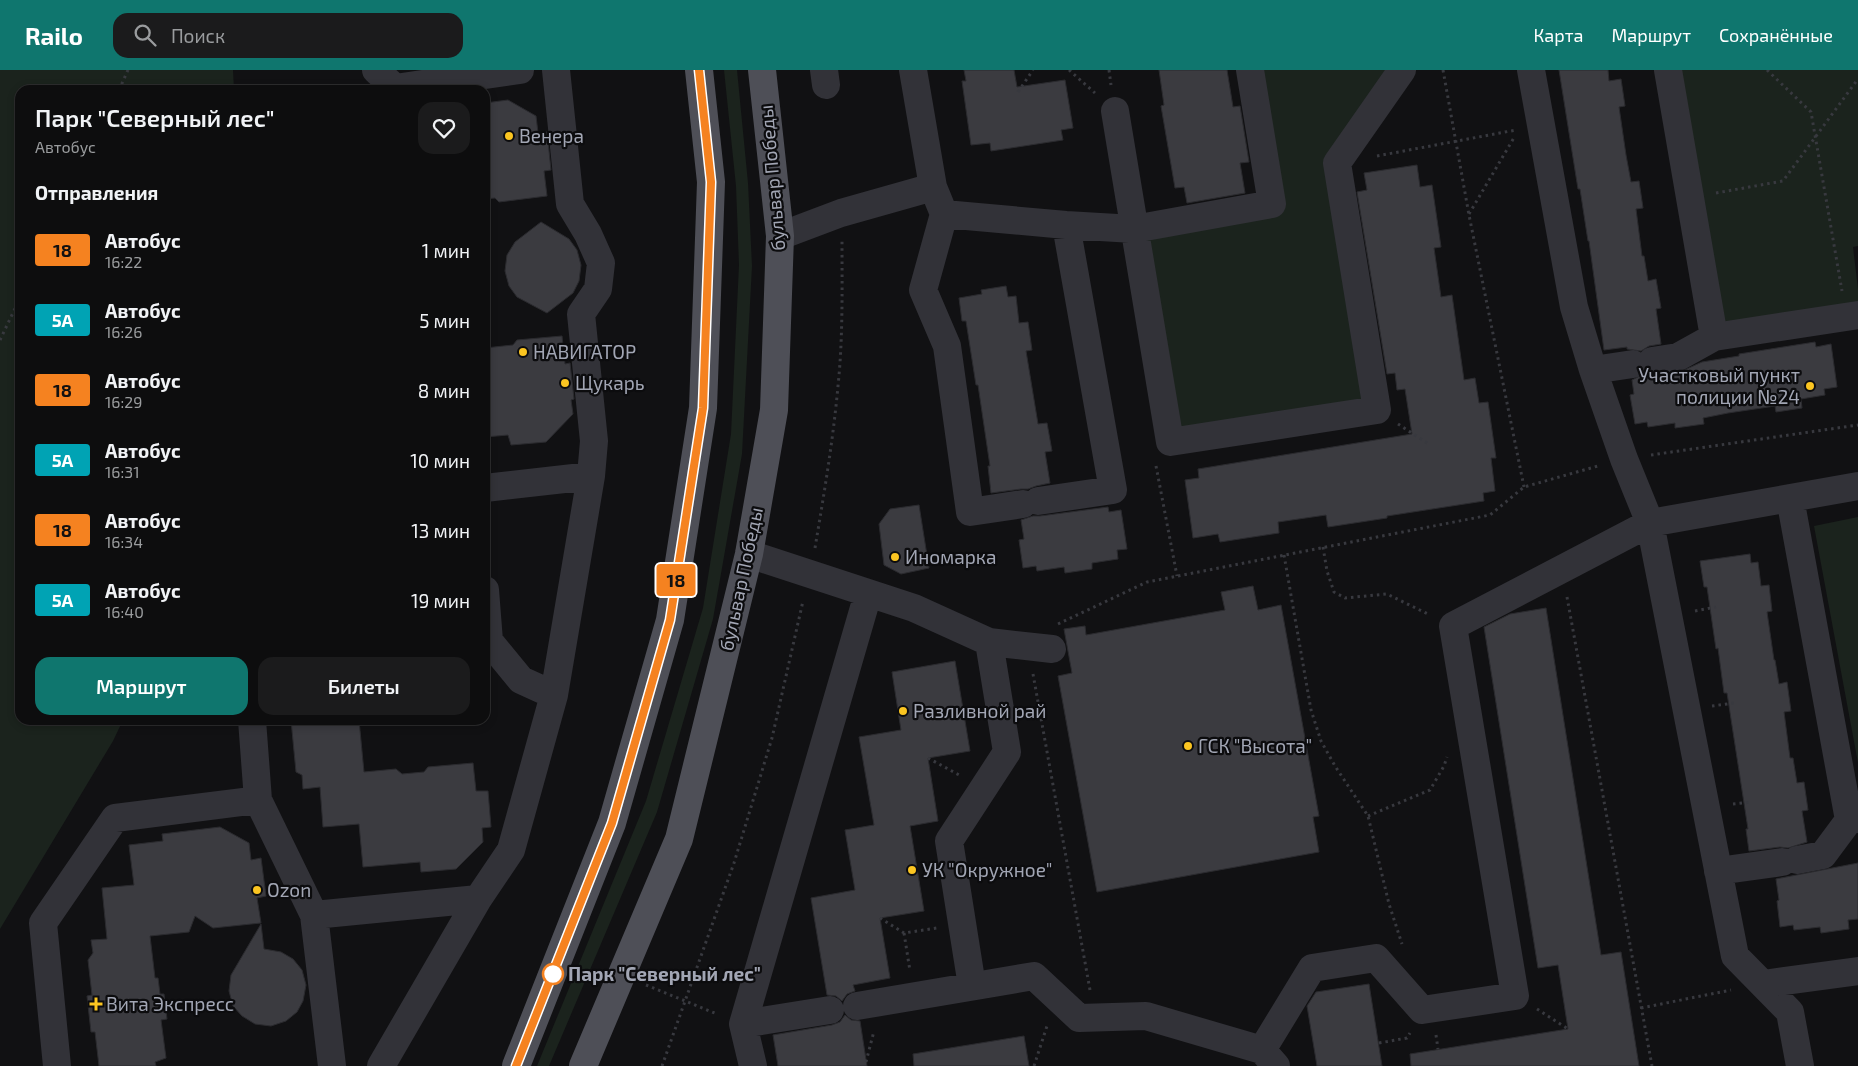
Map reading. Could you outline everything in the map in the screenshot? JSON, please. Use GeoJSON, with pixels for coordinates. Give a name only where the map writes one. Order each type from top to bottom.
{"type":"FeatureCollection","features":[{"type":"Feature","properties":{"kind":"main road"},"geometry":{"type":"LineString","coordinates":[[516,1066],[612,823],[670,620],[703,408],[711,182],[699,70]]}},
{"type":"Feature","properties":{"kind":"main road","name":"бульвар Победы"},"geometry":{"type":"LineString","coordinates":[[583,1066],[679,839],[749,554],[774,410],[780,236],[762,70]]}},
{"type":"Feature","properties":{"kind":"lane"},"geometry":{"type":"LineString","coordinates":[[389,83],[520,70]]}},
{"type":"Feature","properties":{"kind":"lane"},"geometry":{"type":"LineString","coordinates":[[381,1066],[478,899],[511,850],[554,695],[594,441],[581,314],[598,289],[600,263],[588,234],[570,204],[556,70]]}},
{"type":"Feature","properties":{"kind":"lane"},"geometry":{"type":"LineString","coordinates":[[913,70],[933,187],[944,214],[923,290],[947,346],[970,512],[1113,490],[1066,225]]}},
{"type":"Feature","properties":{"kind":"lane"},"geometry":{"type":"LineString","coordinates":[[944,214],[1134,229],[1272,204],[1250,70]]}},
{"type":"Feature","properties":{"kind":"lane"},"geometry":{"type":"LineString","coordinates":[[1116,111],[1170,442],[1378,410],[1337,163],[1402,70]]}},
{"type":"Feature","properties":{"kind":"lane"},"geometry":{"type":"LineString","coordinates":[[1531,70],[1574,307],[1593,370],[1624,459],[1650,523],[1735,956],[1790,1012],[1800,1066]]}},
{"type":"Feature","properties":{"kind":"lane"},"geometry":{"type":"LineString","coordinates":[[1668,70],[1714,337]]}},
{"type":"Feature","properties":{"kind":"lane"},"geometry":{"type":"LineString","coordinates":[[780,236],[841,213],[933,187]]}},
{"type":"Feature","properties":{"kind":"lane"},"geometry":{"type":"LineString","coordinates":[[1593,370],[1678,356],[1714,337],[1852,316]]}},
{"type":"Feature","properties":{"kind":"lane"},"geometry":{"type":"LineString","coordinates":[[490,487],[590,476]]}},
{"type":"Feature","properties":{"kind":"lane"},"geometry":{"type":"LineString","coordinates":[[857,1006],[1034,976],[1079,1018],[1146,1016],[1269,1058],[1312,968],[1376,958],[1422,1010],[1515,996],[1453,626],[1650,523],[1858,486]]}},
{"type":"Feature","properties":{"kind":"lane"},"geometry":{"type":"LineString","coordinates":[[1718,871],[1823,856],[1854,820],[1790,498]]}},
{"type":"Feature","properties":{"kind":"lane"},"geometry":{"type":"LineString","coordinates":[[749,554],[914,608],[989,642],[1040,648]]}},
{"type":"Feature","properties":{"kind":"lane"},"geometry":{"type":"LineString","coordinates":[[752,1066],[743,1024],[868,594]]}},
{"type":"Feature","properties":{"kind":"lane"},"geometry":{"type":"LineString","coordinates":[[490,642],[521,680],[554,695]]}},
{"type":"Feature","properties":{"kind":"lane"},"geometry":{"type":"LineString","coordinates":[[972,986],[949,841],[1007,752],[989,642]]}},
{"type":"Feature","properties":{"kind":"lane"},"geometry":{"type":"LineString","coordinates":[[252,725],[258,800],[314,915],[332,1066]]}},
{"type":"Feature","properties":{"kind":"lane"},"geometry":{"type":"LineString","coordinates":[[57,1066],[43,923],[115,818],[258,800]]}},
{"type":"Feature","properties":{"kind":"lane"},"geometry":{"type":"LineString","coordinates":[[314,915],[478,899]]}},
{"type":"Feature","properties":{"kind":"lane"},"geometry":{"type":"LineString","coordinates":[[1762,984],[1858,971]]}},
{"type":"Feature","properties":{"kind":"lane"},"geometry":{"type":"LineString","coordinates":[[743,1024],[830,1010]]}},
{"type":"Feature","properties":{"kind":"path"},"geometry":{"type":"LineString","coordinates":[[121,85],[128,70]]}},
{"type":"Feature","properties":{"kind":"path"},"geometry":{"type":"LineString","coordinates":[[1018,92],[1033,70]]}},
{"type":"Feature","properties":{"kind":"path"},"geometry":{"type":"LineString","coordinates":[[1069,70],[1116,111]]}},
{"type":"Feature","properties":{"kind":"path"},"geometry":{"type":"LineString","coordinates":[[1443,70],[1469,215],[1524,487]]}},
{"type":"Feature","properties":{"kind":"path"},"geometry":{"type":"LineString","coordinates":[[1767,70],[1811,112],[1852,316]]}},
{"type":"Feature","properties":{"kind":"path"},"geometry":{"type":"LineString","coordinates":[[1690,198],[1783,181],[1858,79]]}},
{"type":"Feature","properties":{"kind":"path"},"geometry":{"type":"LineString","coordinates":[[1337,163],[1518,130],[1469,215]]}},
{"type":"Feature","properties":{"kind":"path"},"geometry":{"type":"LineString","coordinates":[[662,1066],[734,863],[772,738],[810,574],[828,473],[838,384],[842,298],[841,213]]}},
{"type":"Feature","properties":{"kind":"path"},"geometry":{"type":"LineString","coordinates":[[0,340],[15,308]]}},
{"type":"Feature","properties":{"kind":"path"},"geometry":{"type":"LineString","coordinates":[[1378,410],[1427,443]]}},
{"type":"Feature","properties":{"kind":"path"},"geometry":{"type":"LineString","coordinates":[[1095,1018],[1040,648],[1062,621],[1147,582],[1490,515],[1524,487],[1624,459],[1858,424]]}},
{"type":"Feature","properties":{"kind":"path"},"geometry":{"type":"LineString","coordinates":[[1170,442],[1152,446],[1177,576]]}},
{"type":"Feature","properties":{"kind":"path"},"geometry":{"type":"LineString","coordinates":[[1323,547],[1327,571],[1334,592],[1344,598],[1387,594],[1453,626]]}},
{"type":"Feature","properties":{"kind":"path"},"geometry":{"type":"LineString","coordinates":[[1284,555],[1311,710],[1321,741],[1368,816],[1389,904],[1403,947]]}},
{"type":"Feature","properties":{"kind":"path"},"geometry":{"type":"LineString","coordinates":[[1562,569],[1652,1066]]}},
{"type":"Feature","properties":{"kind":"path"},"geometry":{"type":"LineString","coordinates":[[1368,816],[1430,790],[1444,766],[1449,748]]}},
{"type":"Feature","properties":{"kind":"path"},"geometry":{"type":"LineString","coordinates":[[928,758],[983,788]]}},
{"type":"Feature","properties":{"kind":"path"},"geometry":{"type":"LineString","coordinates":[[880,918],[904,933],[962,924]]}},
{"type":"Feature","properties":{"kind":"path"},"geometry":{"type":"LineString","coordinates":[[904,933],[914,996]]}},
{"type":"Feature","properties":{"kind":"path"},"geometry":{"type":"LineString","coordinates":[[644,984],[743,1024]]}},
{"type":"Feature","properties":{"kind":"path"},"geometry":{"type":"LineString","coordinates":[[1641,1008],[1762,984]]}},
{"type":"Feature","properties":{"kind":"path"},"geometry":{"type":"LineString","coordinates":[[1034,1066],[1056,996]]}},
{"type":"Feature","properties":{"kind":"path"},"geometry":{"type":"LineString","coordinates":[[1515,996],[1568,1029]]}},
{"type":"Feature","properties":{"kind":"shaded area"},"geometry":{"type":"Polygon","coordinates":[[[0,70],[233,70],[234,85],[15,85],[15,725],[121,725],[113,741],[0,929],[0,70]]]}},
{"type":"Feature","properties":{"kind":"shaded area"},"geometry":{"type":"Polygon","coordinates":[[[724,70],[737,70],[748,183],[752,266],[742,454],[713,619],[657,812],[549,1066],[537,1066],[646,801],[703,608],[731,434],[739,265],[736,186],[724,70]]]}},
{"type":"Feature","properties":{"kind":"shaded area"},"geometry":{"type":"Polygon","coordinates":[[[1250,70],[1402,70],[1337,163],[1377,410],[1170,442],[1134,229],[1272,204],[1250,70]]]}},
{"type":"Feature","properties":{"kind":"shaded area"},"geometry":{"type":"Polygon","coordinates":[[[1668,70],[1858,70],[1858,246],[1853,247],[1858,289],[1858,315],[1714,337],[1668,70]]]}},
{"type":"Feature","properties":{"kind":"shaded area"},"geometry":{"type":"Polygon","coordinates":[[[1858,517],[1858,763],[1814,526],[1858,517]]]}},
{"type":"Feature","properties":{"kind":"building"},"geometry":{"type":"Polygon","coordinates":[[[964,70],[1014,70],[1017,87],[1065,80],[1073,128],[1061,130],[1063,140],[991,151],[990,143],[971,145],[962,81],[966,81],[964,70]]]}},
{"type":"Feature","properties":{"kind":"building"},"geometry":{"type":"Polygon","coordinates":[[[1159,70],[1227,70],[1233,107],[1240,106],[1249,162],[1240,163],[1245,193],[1187,203],[1184,187],[1175,188],[1161,106],[1164,105],[1159,70]]]}},
{"type":"Feature","properties":{"kind":"building"},"geometry":{"type":"Polygon","coordinates":[[[1559,70],[1608,70],[1609,81],[1621,79],[1625,106],[1619,107],[1626,155],[1631,182],[1639,181],[1643,208],[1636,209],[1642,256],[1644,256],[1648,281],[1656,279],[1661,308],[1656,309],[1661,344],[1649,346],[1641,351],[1627,349],[1627,347],[1604,350],[1589,241],[1580,189],[1578,189],[1559,70]]]}},
{"type":"Feature","properties":{"kind":"building"},"geometry":{"type":"Polygon","coordinates":[[[508,100],[536,116],[538,133],[547,132],[551,170],[544,171],[547,196],[499,202],[495,198],[490,198],[490,102],[508,100]]]}},
{"type":"Feature","properties":{"kind":"building"},"geometry":{"type":"Polygon","coordinates":[[[1417,165],[1420,187],[1432,185],[1441,247],[1434,248],[1441,297],[1452,295],[1464,380],[1475,378],[1479,403],[1488,402],[1496,458],[1491,458],[1495,491],[1483,493],[1484,501],[1387,516],[1387,518],[1328,527],[1326,515],[1278,522],[1279,533],[1220,542],[1218,534],[1193,538],[1185,480],[1199,478],[1198,469],[1412,434],[1405,389],[1397,390],[1395,373],[1387,374],[1357,192],[1367,190],[1364,173],[1417,165]]]}},
{"type":"Feature","properties":{"kind":"building"},"geometry":{"type":"Polygon","coordinates":[[[541,222],[569,239],[577,250],[581,265],[579,281],[573,293],[547,313],[517,297],[509,286],[505,271],[507,255],[515,242],[541,222]]]}},
{"type":"Feature","properties":{"kind":"building"},"geometry":{"type":"Polygon","coordinates":[[[1006,286],[1008,297],[1016,296],[1019,323],[1028,322],[1032,350],[1026,351],[1038,424],[1047,423],[1052,451],[1045,452],[1050,483],[1028,489],[991,493],[988,466],[990,466],[978,385],[976,385],[966,321],[962,321],[959,298],[982,294],[981,290],[1006,286]]]}},
{"type":"Feature","properties":{"kind":"building"},"geometry":{"type":"Polygon","coordinates":[[[562,336],[565,364],[570,363],[574,399],[571,400],[573,414],[546,442],[511,445],[508,435],[490,437],[490,347],[513,345],[517,340],[562,336]]]}},
{"type":"Feature","properties":{"kind":"building"},"geometry":{"type":"Polygon","coordinates":[[[1815,342],[1816,347],[1831,344],[1837,387],[1824,389],[1825,395],[1801,399],[1802,408],[1776,412],[1775,406],[1728,413],[1703,418],[1704,424],[1675,428],[1675,423],[1648,427],[1647,422],[1635,424],[1630,395],[1634,394],[1632,380],[1644,374],[1654,376],[1680,372],[1702,362],[1815,342]]]}},
{"type":"Feature","properties":{"kind":"building"},"geometry":{"type":"Polygon","coordinates":[[[919,505],[929,568],[901,574],[884,565],[879,524],[890,509],[919,505]]]}},
{"type":"Feature","properties":{"kind":"building"},"geometry":{"type":"Polygon","coordinates":[[[1108,507],[1109,512],[1121,510],[1127,549],[1117,550],[1118,559],[1092,563],[1092,569],[1065,573],[1064,567],[1037,571],[1036,566],[1023,568],[1019,540],[1024,539],[1021,520],[1033,516],[1108,507]]]}},
{"type":"Feature","properties":{"kind":"building"},"geometry":{"type":"Polygon","coordinates":[[[1750,554],[1751,563],[1758,562],[1761,586],[1769,585],[1772,611],[1767,612],[1774,660],[1779,684],[1787,682],[1791,711],[1784,712],[1790,758],[1793,758],[1797,783],[1804,782],[1808,810],[1802,811],[1807,842],[1788,848],[1780,847],[1749,851],[1746,829],[1748,829],[1727,693],[1724,693],[1707,587],[1704,587],[1700,561],[1750,554]]]}},
{"type":"Feature","properties":{"kind":"building","name":"ГСК \"Высота\""},"geometry":{"type":"Polygon","coordinates":[[[1253,586],[1258,610],[1281,605],[1319,816],[1313,817],[1319,852],[1097,892],[1058,676],[1072,673],[1064,629],[1085,626],[1086,635],[1225,610],[1221,592],[1253,586]]]}},
{"type":"Feature","properties":{"kind":"building"},"geometry":{"type":"Polygon","coordinates":[[[1546,608],[1601,955],[1621,952],[1639,1066],[1411,1066],[1410,1054],[1568,1029],[1558,965],[1538,968],[1484,627],[1510,614],[1546,608]]]}},
{"type":"Feature","properties":{"kind":"building"},"geometry":{"type":"Polygon","coordinates":[[[955,661],[970,751],[928,758],[938,821],[910,826],[924,911],[880,918],[890,978],[853,985],[855,991],[847,994],[842,1001],[836,996],[827,995],[811,898],[855,890],[845,830],[874,825],[859,737],[901,730],[892,672],[955,661]]]}},
{"type":"Feature","properties":{"kind":"building"},"geometry":{"type":"Polygon","coordinates":[[[291,725],[359,725],[364,772],[396,769],[402,774],[424,772],[428,767],[473,763],[476,791],[488,791],[491,827],[482,828],[483,842],[456,869],[421,872],[420,862],[363,867],[359,824],[323,827],[320,787],[303,789],[302,775],[296,772],[291,725]]]}},
{"type":"Feature","properties":{"kind":"building"},"geometry":{"type":"Polygon","coordinates":[[[220,827],[249,843],[251,860],[261,858],[266,896],[257,898],[261,923],[213,928],[195,916],[189,932],[150,936],[155,978],[158,978],[160,994],[164,994],[167,1019],[161,1020],[166,1058],[155,1062],[156,1066],[99,1066],[95,1032],[91,1032],[87,996],[92,995],[88,960],[93,953],[91,940],[107,939],[102,888],[134,885],[129,845],[163,841],[162,834],[220,827]]]}},
{"type":"Feature","properties":{"kind":"building"},"geometry":{"type":"Polygon","coordinates":[[[1858,863],[1858,919],[1848,920],[1849,929],[1821,933],[1820,927],[1794,930],[1793,925],[1780,927],[1776,879],[1858,863]]]}},
{"type":"Feature","properties":{"kind":"building"},"geometry":{"type":"Polygon","coordinates":[[[261,924],[264,949],[281,952],[293,959],[302,970],[306,985],[303,1001],[297,1012],[286,1021],[271,1026],[255,1024],[242,1016],[233,1006],[229,991],[231,975],[261,924]]]}},
{"type":"Feature","properties":{"kind":"building"},"geometry":{"type":"Polygon","coordinates":[[[1369,984],[1382,1066],[1317,1066],[1307,1006],[1316,992],[1369,984]]]}},
{"type":"Feature","properties":{"kind":"building"},"geometry":{"type":"Polygon","coordinates":[[[845,1015],[851,1020],[860,1021],[867,1066],[778,1066],[773,1035],[832,1025],[840,1022],[845,1015]]]}},
{"type":"Feature","properties":{"kind":"building"},"geometry":{"type":"Polygon","coordinates":[[[1024,1036],[1029,1066],[914,1066],[913,1054],[1024,1036]]]}},
{"type":"Feature","properties":{"kind":"bus line","name":"18"},"geometry":{"type":"LineString","coordinates":[[516,1066],[612,823],[670,620],[703,408],[711,182],[699,70]]}},
{"type":"Feature","properties":{"kind":"place","name":"Венера"},"geometry":{"type":"Point","coordinates":[509,136]}},
{"type":"Feature","properties":{"kind":"place","name":"НАВИГАТОР"},"geometry":{"type":"Point","coordinates":[523,352]}},
{"type":"Feature","properties":{"kind":"place","name":"Щукарь"},"geometry":{"type":"Point","coordinates":[565,383]}},
{"type":"Feature","properties":{"kind":"place","name":"Участковый пункт полиции №24"},"geometry":{"type":"Point","coordinates":[1810,386]}},
{"type":"Feature","properties":{"kind":"place","name":"Иномарка"},"geometry":{"type":"Point","coordinates":[895,557]}},
{"type":"Feature","properties":{"kind":"place","name":"Разливной рай"},"geometry":{"type":"Point","coordinates":[903,711]}},
{"type":"Feature","properties":{"kind":"place","name":"ГСК \"Высота\""},"geometry":{"type":"Point","coordinates":[1188,746]}},
{"type":"Feature","properties":{"kind":"place","name":"УК \"Окружное\""},"geometry":{"type":"Point","coordinates":[912,870]}},
{"type":"Feature","properties":{"kind":"place","name":"Ozon"},"geometry":{"type":"Point","coordinates":[257,890]}},
{"type":"Feature","properties":{"kind":"place","name":"Парк \"Северный лес\""},"geometry":{"type":"Point","coordinates":[553,974]}},
{"type":"Feature","properties":{"kind":"place","name":"Вита Экспресс"},"geometry":{"type":"Point","coordinates":[96,1004]}}]}
